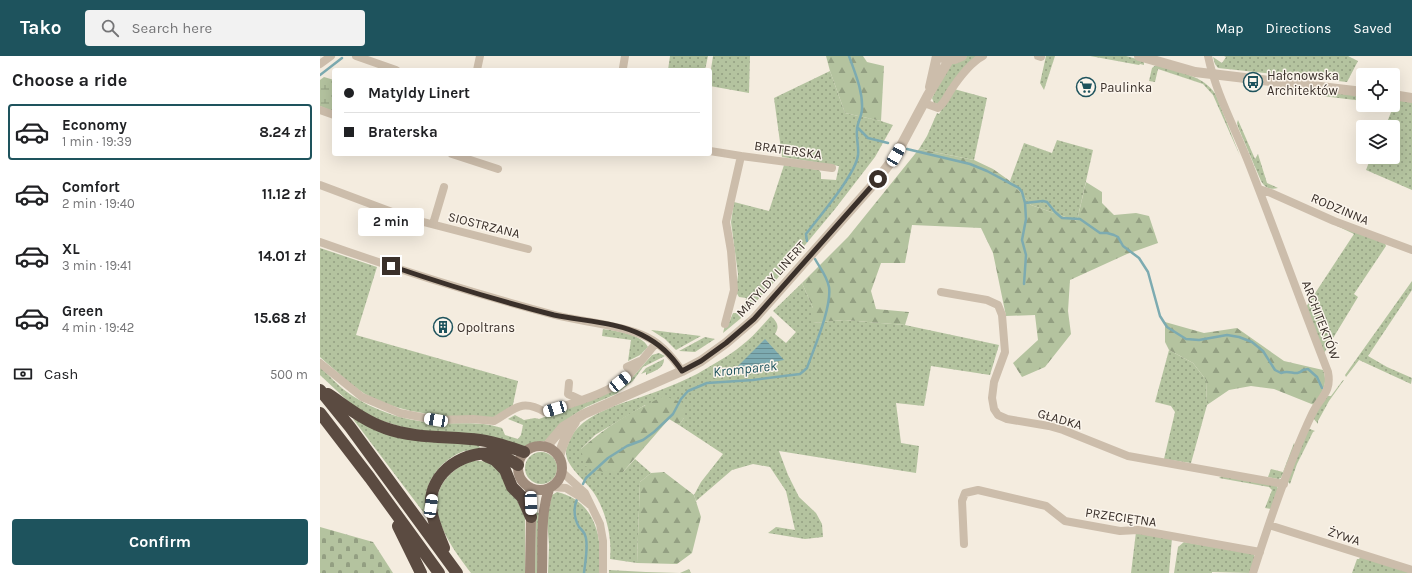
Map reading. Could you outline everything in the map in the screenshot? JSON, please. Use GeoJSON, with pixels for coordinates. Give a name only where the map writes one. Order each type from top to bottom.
{"type":"FeatureCollection","features":[{"type":"Feature","properties":{"kind":"highway"},"geometry":{"type":"LineString","coordinates":[[320,390],[364,419],[386,428],[412,435],[480,440],[504,445],[524,452]]}},
{"type":"Feature","properties":{"kind":"highway"},"geometry":{"type":"LineString","coordinates":[[320,390],[378,463],[454,569]]}},
{"type":"Feature","properties":{"kind":"highway"},"geometry":{"type":"LineString","coordinates":[[320,413],[439,573]]}},
{"type":"Feature","properties":{"kind":"highway"},"geometry":{"type":"LineString","coordinates":[[482,454],[494,460],[505,470],[512,487],[522,497],[531,517]]}},
{"type":"Feature","properties":{"kind":"highway"},"geometry":{"type":"LineString","coordinates":[[454,569],[434,522],[431,506],[433,491],[438,478],[446,468],[468,455],[497,454],[504,456],[518,465]]}},
{"type":"Feature","properties":{"kind":"highway"},"geometry":{"type":"LineString","coordinates":[[383,496],[421,573]]}},
{"type":"Feature","properties":{"kind":"main road"},"geometry":{"type":"LineString","coordinates":[[542,573],[543,516],[545,500],[551,488],[560,478],[562,464],[560,457],[554,451],[546,447],[537,446],[530,448],[524,452],[520,458],[518,465],[519,476],[525,486],[530,488],[540,491],[551,488]]}},
{"type":"Feature","properties":{"kind":"main road"},"geometry":{"type":"LineString","coordinates":[[530,488],[530,573]]}},
{"type":"Feature","properties":{"kind":"street"},"geometry":{"type":"LineString","coordinates":[[320,64],[331,56]]}},
{"type":"Feature","properties":{"kind":"street"},"geometry":{"type":"LineString","coordinates":[[356,56],[390,68]]}},
{"type":"Feature","properties":{"kind":"street"},"geometry":{"type":"LineString","coordinates":[[477,68],[480,56]]}},
{"type":"Feature","properties":{"kind":"street"},"geometry":{"type":"LineString","coordinates":[[623,68],[625,56]]}},
{"type":"Feature","properties":{"kind":"street"},"geometry":{"type":"LineString","coordinates":[[942,57],[955,59],[962,56]]}},
{"type":"Feature","properties":{"kind":"street"},"geometry":{"type":"LineString","coordinates":[[926,99],[938,108],[942,105],[954,85],[964,73],[974,62],[983,56]]}},
{"type":"Feature","properties":{"kind":"street"},"geometry":{"type":"LineString","coordinates":[[1139,56],[1189,71],[1356,91]]}},
{"type":"Feature","properties":{"kind":"street","name":"ARCHITEKTÓW"},"geometry":{"type":"LineString","coordinates":[[1208,56],[1216,87],[1259,189],[1328,372],[1329,379],[1328,388],[1310,418],[1284,484],[1253,573]]}},
{"type":"Feature","properties":{"kind":"street","name":"MATYLDY LINERT"},"geometry":{"type":"LineString","coordinates":[[546,447],[563,427],[579,417],[592,410],[650,386],[701,361],[726,343],[754,319],[878,179],[896,155],[926,99],[942,57]]}},
{"type":"Feature","properties":{"kind":"street"},"geometry":{"type":"LineString","coordinates":[[1400,97],[1412,98]]}},
{"type":"Feature","properties":{"kind":"street"},"geometry":{"type":"LineString","coordinates":[[320,110],[332,113]]}},
{"type":"Feature","properties":{"kind":"street","name":"BRATERSKA"},"geometry":{"type":"LineString","coordinates":[[712,151],[832,168]]}},
{"type":"Feature","properties":{"kind":"street"},"geometry":{"type":"LineString","coordinates":[[458,156],[498,169]]}},
{"type":"Feature","properties":{"kind":"street","name":"BRATERSKA"},"geometry":{"type":"LineString","coordinates":[[724,324],[734,290],[731,251],[726,222],[741,156]]}},
{"type":"Feature","properties":{"kind":"street","name":"SIOSTRZANA"},"geometry":{"type":"LineString","coordinates":[[320,185],[408,218],[528,249]]}},
{"type":"Feature","properties":{"kind":"street","name":"SIOSTRZANA"},"geometry":{"type":"LineString","coordinates":[[434,224],[444,187]]}},
{"type":"Feature","properties":{"kind":"street","name":"RODZINNA"},"geometry":{"type":"LineString","coordinates":[[1259,189],[1271,192],[1334,221],[1412,250]]}},
{"type":"Feature","properties":{"kind":"street"},"geometry":{"type":"LineString","coordinates":[[320,242],[430,280],[553,314],[623,328],[641,334],[667,351],[682,371]]}},
{"type":"Feature","properties":{"kind":"street","name":"GŁADKA"},"geometry":{"type":"LineString","coordinates":[[941,292],[988,300],[998,305],[1002,315],[1006,352],[994,382],[992,398],[994,409],[998,415],[1008,419],[1063,430],[1128,456],[1284,484]]}},
{"type":"Feature","properties":{"kind":"street"},"geometry":{"type":"LineString","coordinates":[[320,363],[362,397],[400,413],[436,420],[472,419],[494,421],[514,407],[524,404],[536,406],[545,412],[581,400],[620,382],[630,374],[656,343]]}},
{"type":"Feature","properties":{"kind":"street"},"geometry":{"type":"LineString","coordinates":[[627,366],[641,361]]}},
{"type":"Feature","properties":{"kind":"street"},"geometry":{"type":"LineString","coordinates":[[569,383],[568,394],[581,400]]}},
{"type":"Feature","properties":{"kind":"street","name":"MATYLDY LINERT"},"geometry":{"type":"LineString","coordinates":[[560,457],[561,448],[565,438],[579,417]]}},
{"type":"Feature","properties":{"kind":"street"},"geometry":{"type":"LineString","coordinates":[[562,472],[586,493],[600,524],[604,541],[603,573]]}},
{"type":"Feature","properties":{"kind":"street"},"geometry":{"type":"LineString","coordinates":[[551,488],[566,488],[593,507]]}},
{"type":"Feature","properties":{"kind":"street","name":"PRZECIĘTNA"},"geometry":{"type":"LineString","coordinates":[[964,544],[962,501],[965,493],[978,490],[1046,506],[1065,521],[1120,531],[1138,530],[1260,552]]}},
{"type":"Feature","properties":{"kind":"street","name":"ŻYWA"},"geometry":{"type":"LineString","coordinates":[[1269,524],[1412,570]]}},
{"type":"Feature","properties":{"kind":"green space"},"geometry":{"type":"Polygon","coordinates":[[[670,56],[708,56],[705,68],[668,68],[670,56]]]}},
{"type":"Feature","properties":{"kind":"green space"},"geometry":{"type":"Polygon","coordinates":[[[713,56],[750,56],[749,93],[712,86],[711,68],[713,56]]]}},
{"type":"Feature","properties":{"kind":"green space"},"geometry":{"type":"Polygon","coordinates":[[[826,56],[863,56],[867,62],[884,66],[881,121],[845,113],[826,56]]]}},
{"type":"Feature","properties":{"kind":"green space"},"geometry":{"type":"Polygon","coordinates":[[[967,56],[979,56],[938,104],[934,103],[932,98],[949,65],[967,56]]]}},
{"type":"Feature","properties":{"kind":"green space"},"geometry":{"type":"Polygon","coordinates":[[[1046,56],[1055,56],[1044,90],[1040,83],[1046,56]]]}},
{"type":"Feature","properties":{"kind":"green space"},"geometry":{"type":"Polygon","coordinates":[[[1090,56],[1126,56],[1144,61],[1144,65],[1139,65],[1090,56]]]}},
{"type":"Feature","properties":{"kind":"green space"},"geometry":{"type":"Polygon","coordinates":[[[1224,56],[1348,56],[1358,61],[1347,82],[1218,68],[1213,57],[1222,63],[1226,57],[1224,56]]]}},
{"type":"Feature","properties":{"kind":"green space"},"geometry":{"type":"Polygon","coordinates":[[[1156,65],[1189,75],[1205,83],[1211,88],[1216,95],[1240,156],[1213,95],[1203,84],[1158,69],[1155,82],[1149,81],[1152,68],[1156,65]]]}},
{"type":"Feature","properties":{"kind":"green space"},"geometry":{"type":"Polygon","coordinates":[[[830,71],[845,113],[893,125],[875,157],[835,209],[776,280],[740,319],[723,333],[725,325],[728,325],[733,313],[743,313],[746,298],[739,297],[736,292],[738,274],[731,222],[734,202],[769,211],[784,165],[819,170],[821,173],[821,179],[836,180],[839,166],[782,157],[774,98],[830,71]]]}},
{"type":"Feature","properties":{"kind":"green space"},"geometry":{"type":"Polygon","coordinates":[[[324,77],[332,79],[332,111],[320,106],[320,80],[324,77]]]}},
{"type":"Feature","properties":{"kind":"green space"},"geometry":{"type":"Polygon","coordinates":[[[954,89],[987,98],[974,160],[919,149],[927,136],[937,113],[939,114],[954,89]]]}},
{"type":"Feature","properties":{"kind":"green space"},"geometry":{"type":"Polygon","coordinates":[[[1316,90],[1356,95],[1356,100],[1314,95],[1316,90]]]}},
{"type":"Feature","properties":{"kind":"green space"},"geometry":{"type":"Polygon","coordinates":[[[1400,101],[1412,102],[1412,190],[1366,170],[1368,164],[1400,164],[1400,120],[1388,120],[1391,112],[1400,112],[1400,101]]]}},
{"type":"Feature","properties":{"kind":"green space"},"geometry":{"type":"Polygon","coordinates":[[[1238,120],[1255,159],[1258,154],[1267,183],[1278,188],[1268,188],[1261,181],[1238,127],[1238,120]]]}},
{"type":"Feature","properties":{"kind":"green space"},"geometry":{"type":"Polygon","coordinates":[[[1057,140],[1093,150],[1077,221],[1031,205],[1010,181],[1024,143],[1052,153],[1057,140]]]}},
{"type":"Feature","properties":{"kind":"green space"},"geometry":{"type":"Polygon","coordinates":[[[919,149],[974,160],[993,169],[1010,181],[1031,205],[1077,221],[1086,182],[1102,192],[1102,203],[1114,215],[1136,213],[1149,216],[1158,243],[1127,254],[1070,280],[1068,311],[1071,334],[1045,367],[1022,377],[1013,363],[1038,340],[1035,315],[1006,316],[993,253],[981,228],[912,225],[905,263],[881,263],[871,291],[876,309],[909,312],[905,325],[844,320],[813,323],[813,308],[802,283],[848,237],[919,149]]]}},
{"type":"Feature","properties":{"kind":"green space"},"geometry":{"type":"Polygon","coordinates":[[[1339,225],[1385,243],[1386,246],[1354,294],[1358,297],[1324,353],[1306,307],[1354,234],[1337,226],[1339,225]]]}},
{"type":"Feature","properties":{"kind":"green space"},"geometry":{"type":"Polygon","coordinates":[[[320,248],[377,267],[356,335],[518,381],[512,409],[494,421],[428,414],[395,407],[380,401],[365,394],[347,381],[320,357],[320,248]]]}},
{"type":"Feature","properties":{"kind":"green space"},"geometry":{"type":"Polygon","coordinates":[[[1412,281],[1412,290],[1368,356],[1387,367],[1412,378],[1411,384],[1359,360],[1346,377],[1345,375],[1412,281]]]}},
{"type":"Feature","properties":{"kind":"green space"},"geometry":{"type":"Polygon","coordinates":[[[802,283],[813,308],[813,323],[844,320],[905,325],[999,345],[990,375],[931,366],[924,406],[896,403],[901,443],[919,446],[916,473],[779,451],[788,475],[799,497],[816,513],[822,524],[823,537],[805,539],[768,533],[776,527],[795,530],[786,491],[770,467],[753,464],[732,470],[696,501],[694,495],[701,482],[723,454],[679,425],[684,418],[645,405],[595,435],[581,449],[623,472],[635,459],[651,473],[640,482],[637,563],[610,559],[609,536],[601,505],[594,492],[569,463],[567,457],[566,449],[575,431],[584,422],[607,409],[658,391],[697,374],[745,343],[771,316],[777,324],[775,334],[786,343],[796,332],[773,311],[802,283]]]}},
{"type":"Feature","properties":{"kind":"green space"},"geometry":{"type":"Polygon","coordinates":[[[1165,322],[1204,333],[1237,328],[1284,361],[1323,370],[1325,375],[1325,385],[1322,393],[1314,405],[1274,389],[1251,386],[1229,390],[1207,405],[1206,380],[1193,363],[1169,350],[1165,342],[1165,322]]]}},
{"type":"Feature","properties":{"kind":"green space"},"geometry":{"type":"Polygon","coordinates":[[[603,329],[635,336],[648,347],[640,355],[628,361],[631,340],[602,336],[603,329]]]}},
{"type":"Feature","properties":{"kind":"green space"},"geometry":{"type":"Polygon","coordinates":[[[651,330],[701,336],[676,350],[665,339],[651,330]]]}},
{"type":"Feature","properties":{"kind":"green space"},"geometry":{"type":"Polygon","coordinates":[[[705,337],[715,339],[695,352],[679,351],[705,337]]]}},
{"type":"Feature","properties":{"kind":"green space"},"geometry":{"type":"Polygon","coordinates":[[[1169,350],[1193,363],[1206,380],[1207,405],[1191,463],[1164,459],[1175,412],[1171,406],[1155,402],[1169,350]]]}},
{"type":"Feature","properties":{"kind":"green space"},"geometry":{"type":"Polygon","coordinates":[[[659,353],[665,356],[643,367],[633,381],[616,394],[586,407],[575,414],[565,421],[545,441],[535,442],[525,446],[412,430],[376,419],[352,405],[320,375],[320,367],[347,392],[369,405],[392,415],[417,421],[494,426],[502,428],[505,435],[518,439],[521,435],[523,425],[508,419],[515,415],[524,420],[535,418],[539,419],[550,415],[551,411],[622,385],[630,380],[652,355],[659,353]]]}},
{"type":"Feature","properties":{"kind":"green space"},"geometry":{"type":"Polygon","coordinates":[[[664,359],[664,362],[658,369],[646,375],[646,372],[641,374],[646,368],[664,359]]]}},
{"type":"Feature","properties":{"kind":"green space"},"geometry":{"type":"Polygon","coordinates":[[[1343,380],[1329,401],[1318,421],[1318,424],[1313,418],[1326,396],[1331,396],[1343,380]]]}},
{"type":"Feature","properties":{"kind":"green space"},"geometry":{"type":"Polygon","coordinates":[[[664,396],[683,403],[684,418],[679,425],[669,419],[623,472],[606,473],[585,466],[581,449],[590,441],[620,420],[664,396]]]}},
{"type":"Feature","properties":{"kind":"green space"},"geometry":{"type":"Polygon","coordinates":[[[353,419],[479,445],[480,449],[464,451],[457,454],[444,463],[434,474],[426,495],[427,517],[353,419]]]}},
{"type":"Feature","properties":{"kind":"green space"},"geometry":{"type":"Polygon","coordinates":[[[1310,429],[1315,431],[1313,432],[1297,464],[1290,484],[1287,481],[1308,430],[1310,429]]]}},
{"type":"Feature","properties":{"kind":"green space"},"geometry":{"type":"Polygon","coordinates":[[[1294,443],[1295,445],[1281,478],[1278,479],[1268,477],[1271,469],[1283,472],[1294,443]]]}},
{"type":"Feature","properties":{"kind":"green space"},"geometry":{"type":"Polygon","coordinates":[[[538,452],[544,452],[553,456],[557,468],[553,480],[544,484],[538,484],[529,480],[525,471],[525,465],[529,456],[538,452]]]}},
{"type":"Feature","properties":{"kind":"green space"},"geometry":{"type":"Polygon","coordinates":[[[470,461],[492,463],[499,470],[515,496],[525,517],[525,573],[471,573],[450,544],[438,514],[437,499],[442,485],[452,473],[470,461]]]}},
{"type":"Feature","properties":{"kind":"green space"},"geometry":{"type":"Polygon","coordinates":[[[664,472],[694,495],[701,517],[692,553],[677,564],[637,563],[640,482],[651,473],[664,472]]]}},
{"type":"Feature","properties":{"kind":"green space"},"geometry":{"type":"Polygon","coordinates":[[[1223,475],[1277,486],[1278,489],[1271,509],[1265,508],[1272,490],[1269,487],[1219,478],[1223,475]]]}},
{"type":"Feature","properties":{"kind":"green space"},"geometry":{"type":"Polygon","coordinates":[[[557,492],[570,497],[581,504],[588,512],[594,523],[598,534],[600,547],[599,573],[548,573],[549,545],[547,519],[552,495],[557,492]]]}},
{"type":"Feature","properties":{"kind":"green space"},"geometry":{"type":"Polygon","coordinates":[[[536,512],[539,513],[538,573],[535,573],[536,512]]]}},
{"type":"Feature","properties":{"kind":"green space"},"geometry":{"type":"Polygon","coordinates":[[[320,527],[373,542],[393,573],[320,573],[320,527]]]}},
{"type":"Feature","properties":{"kind":"green space"},"geometry":{"type":"Polygon","coordinates":[[[1136,532],[1172,538],[1169,573],[1131,573],[1136,532]]]}},
{"type":"Feature","properties":{"kind":"green space"},"geometry":{"type":"Polygon","coordinates":[[[1184,542],[1254,554],[1255,561],[1251,573],[1174,573],[1178,547],[1184,542]]]}},
{"type":"Feature","properties":{"kind":"green space"},"geometry":{"type":"Polygon","coordinates":[[[1361,556],[1412,573],[1352,573],[1357,559],[1361,556]]]}},
{"type":"Feature","properties":{"kind":"green space"},"geometry":{"type":"Polygon","coordinates":[[[689,569],[691,573],[680,573],[689,569]]]}},
{"type":"Feature","properties":{"kind":"green space"},"geometry":{"type":"Polygon","coordinates":[[[609,570],[646,572],[680,573],[609,573],[609,570]]]}},
{"type":"Feature","properties":{"kind":"water"},"geometry":{"type":"Polygon","coordinates":[[[765,339],[784,360],[735,369],[765,339]]]}},
{"type":"Feature","properties":{"kind":"waterway","name":"Kromparek"},"geometry":{"type":"LineString","coordinates":[[807,241],[806,234],[844,184],[856,163],[858,155],[857,130],[862,112],[862,102],[858,82],[849,56]]}},
{"type":"Feature","properties":{"kind":"waterway"},"geometry":{"type":"LineString","coordinates":[[320,75],[342,58]]}},
{"type":"Feature","properties":{"kind":"waterway"},"geometry":{"type":"LineString","coordinates":[[858,128],[868,138],[888,143]]}},
{"type":"Feature","properties":{"kind":"waterway"},"geometry":{"type":"LineString","coordinates":[[907,149],[970,164],[987,171],[1019,188],[1022,192],[1025,203],[1047,202],[1062,218],[1080,219],[1100,233],[1107,233],[1118,237],[1123,246],[1139,258],[1148,272],[1160,316],[1167,327],[1186,339],[1199,340],[1227,335],[1239,337],[1252,342],[1263,351],[1275,370],[1281,373],[1298,373],[1308,369],[1317,377],[1322,388]]}},
{"type":"Feature","properties":{"kind":"waterway"},"geometry":{"type":"LineString","coordinates":[[1024,284],[1026,255],[1022,240],[1026,219],[1025,203]]}},
{"type":"Feature","properties":{"kind":"waterway","name":"Kromparek"},"geometry":{"type":"LineString","coordinates":[[583,484],[586,478],[608,458],[627,446],[643,440],[654,432],[673,414],[681,399],[688,391],[707,383],[753,380],[800,374],[807,368],[822,328],[829,295],[827,279],[815,259]]}},
{"type":"Feature","properties":{"kind":"waterway","name":"Kromparek"},"geometry":{"type":"LineString","coordinates":[[577,499],[575,506],[575,517],[579,527],[585,534],[587,543],[584,573]]}},
{"type":"Feature","properties":{"kind":"place","name":"Hałcnowska Architektów"},"geometry":{"type":"Point","coordinates":[1253,82]}},
{"type":"Feature","properties":{"kind":"place","name":"Paulinka"},"geometry":{"type":"Point","coordinates":[1086,87]}},
{"type":"Feature","properties":{"kind":"place","name":"Opoltrans"},"geometry":{"type":"Point","coordinates":[443,327]}},
{"type":"Feature","properties":{"kind":"route"},"geometry":{"type":"LineString","coordinates":[[391,266],[430,280],[553,314],[623,328],[641,334],[667,351],[682,371],[701,361],[726,343],[754,319],[878,179]]}}]}
